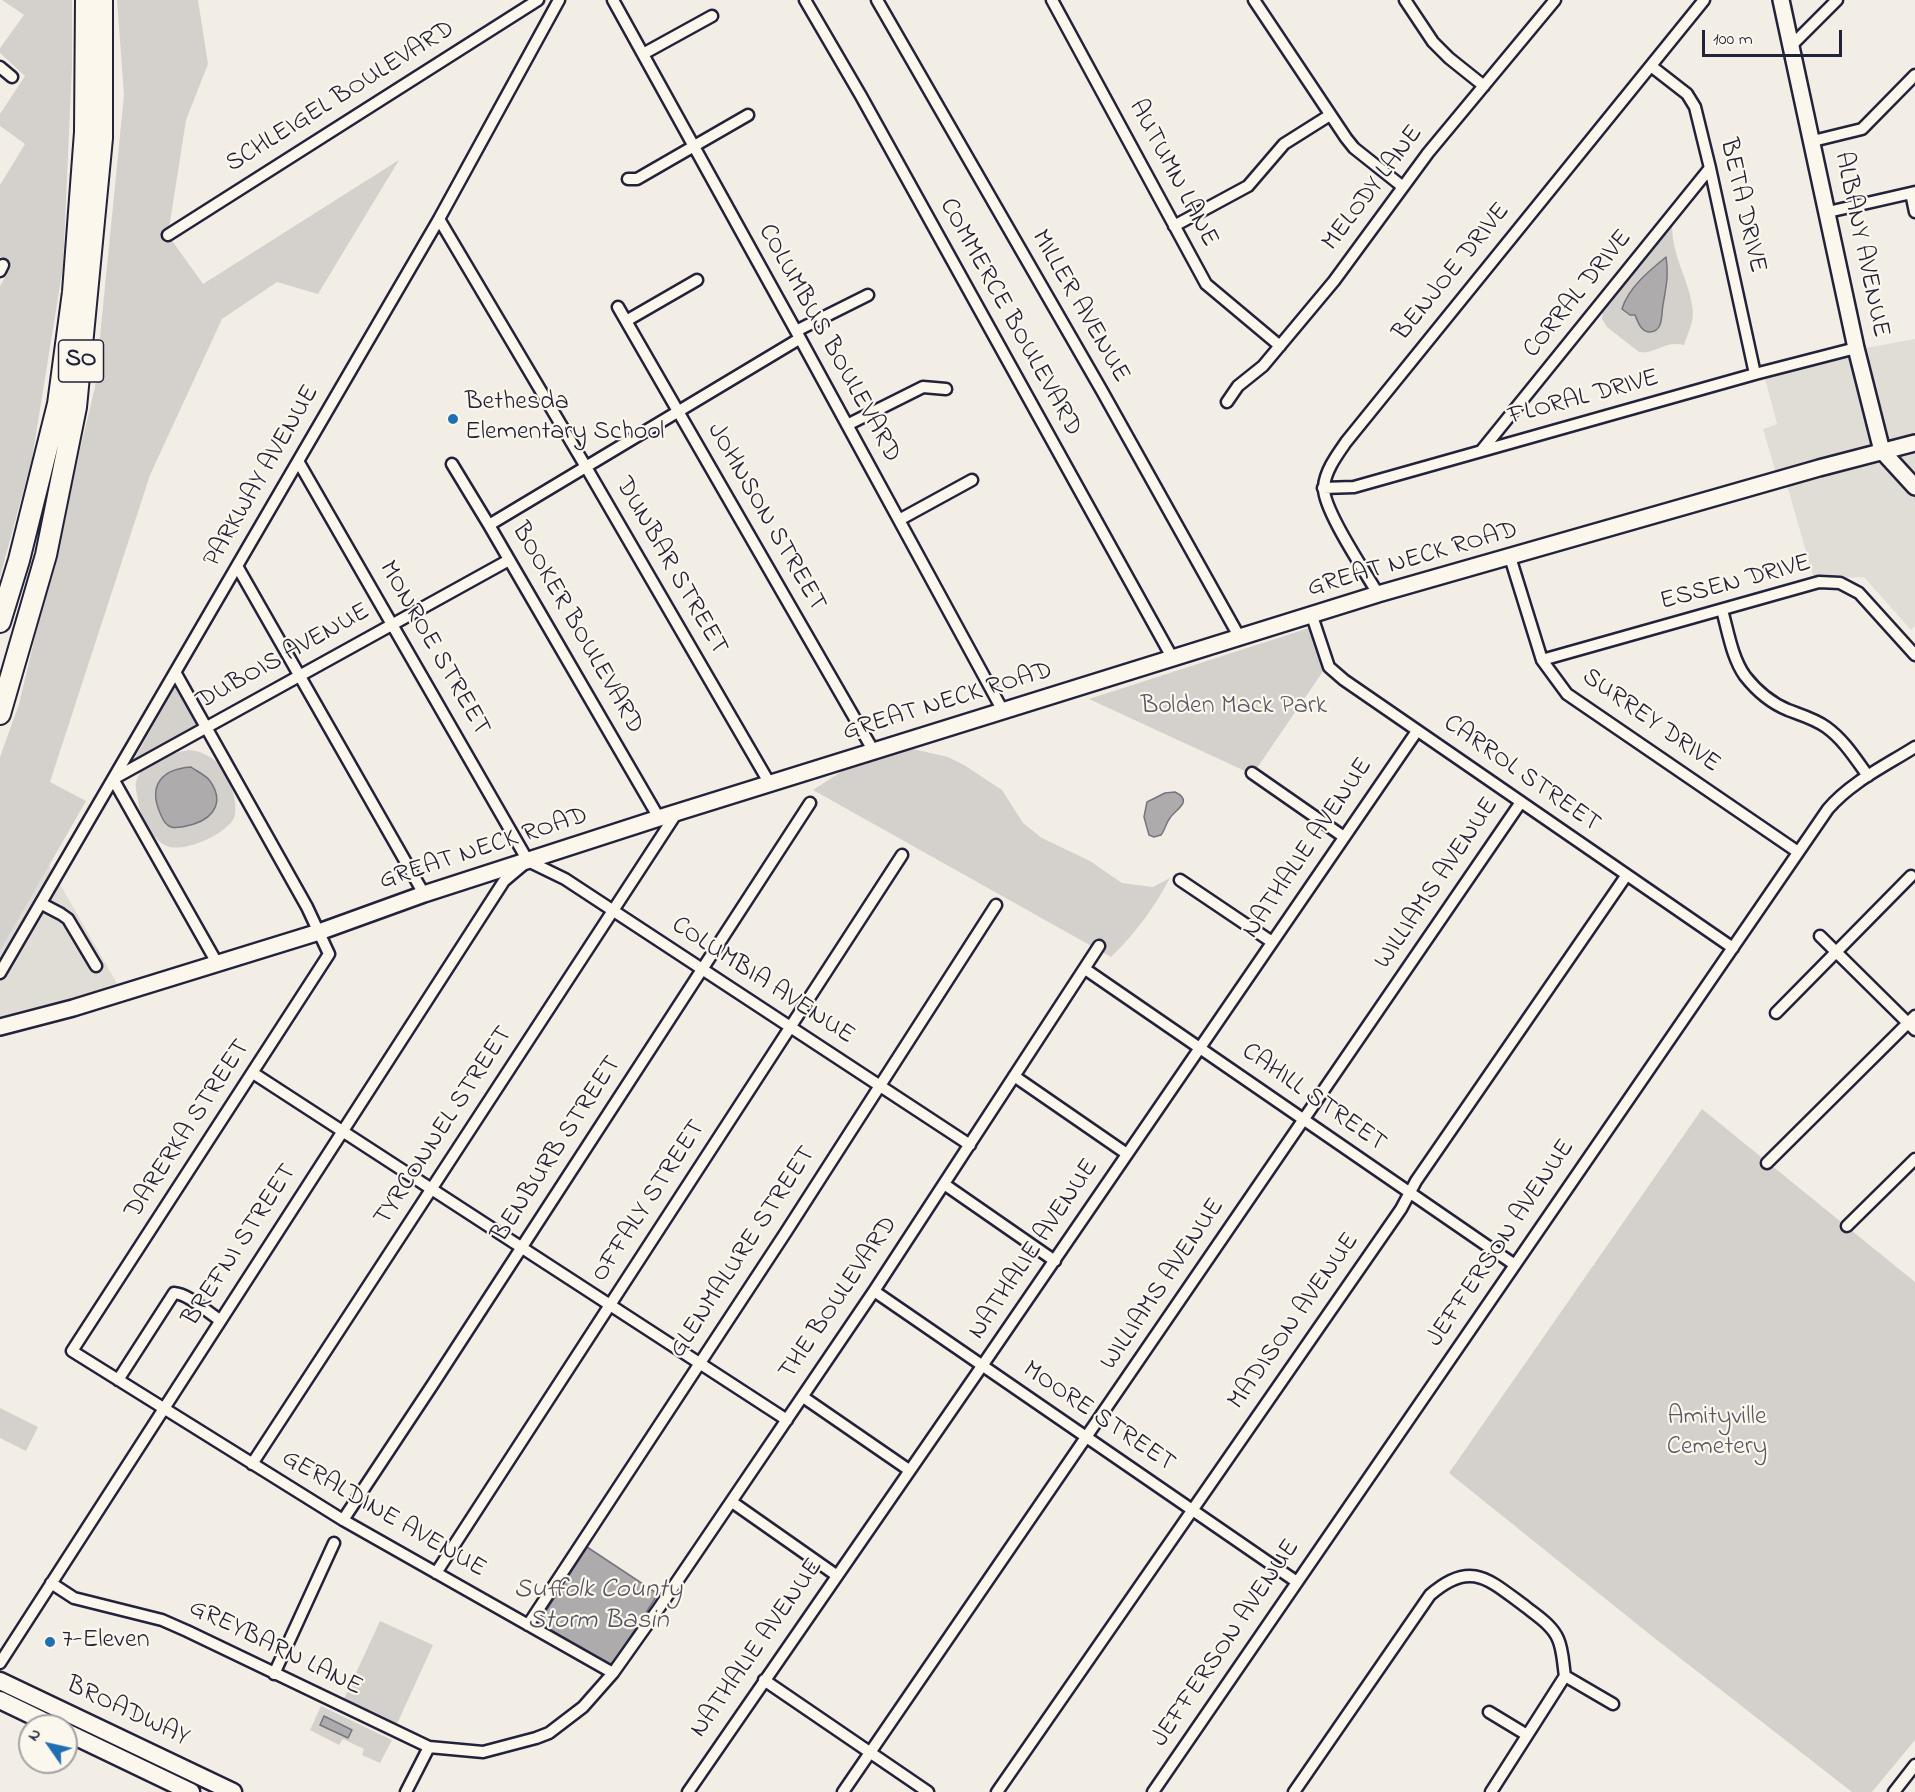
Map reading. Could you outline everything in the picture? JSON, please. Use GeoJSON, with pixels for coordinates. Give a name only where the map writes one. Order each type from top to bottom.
{"type":"FeatureCollection","features":[{"type":"Feature","properties":{"kind":"highway","name":"SO"},"geometry":{"type":"LineString","coordinates":[[0,622],[21,551],[58,404],[73,292],[85,132],[86,0]]}},
{"type":"Feature","properties":{"kind":"highway","name":"SO"},"geometry":{"type":"LineString","coordinates":[[0,714],[46,555],[76,407],[102,138],[102,0]]}},
{"type":"Feature","properties":{"kind":"main road","name":"ALBANY AVENUE"},"geometry":{"type":"LineString","coordinates":[[1781,0],[1856,348],[1882,451],[1915,487]]}},
{"type":"Feature","properties":{"kind":"main road","name":"GREAT NECK ROAD"},"geometry":{"type":"LineString","coordinates":[[0,1027],[73,1008],[319,932],[424,894],[659,818],[1378,594],[1915,443]]}},
{"type":"Feature","properties":{"kind":"main road","name":"BROADWAY"},"geometry":{"type":"LineString","coordinates":[[0,1681],[233,1792]]}},
{"type":"Feature","properties":{"kind":"main road","name":"BROADWAY"},"geometry":{"type":"LineString","coordinates":[[0,1700],[29,1714]]}},
{"type":"Feature","properties":{"kind":"main road","name":"BROADWAY"},"geometry":{"type":"LineString","coordinates":[[78,1738],[184,1789]]}},
{"type":"Feature","properties":{"kind":"main road"},"geometry":{"type":"LineString","coordinates":[[184,1789],[187,1770]]}},
{"type":"Feature","properties":{"kind":"street","name":"SCHLEIGEL BOULEVARD"},"geometry":{"type":"LineString","coordinates":[[168,235],[538,0]]}},
{"type":"Feature","properties":{"kind":"street","name":"PARKWAY AVENUE"},"geometry":{"type":"LineString","coordinates":[[0,973],[439,219],[559,0]]}},
{"type":"Feature","properties":{"kind":"street","name":"COLUMBUS BOULEVARD"},"geometry":{"type":"LineString","coordinates":[[613,0],[1003,711]]}},
{"type":"Feature","properties":{"kind":"street","name":"COMMERCE BOULEVARD"},"geometry":{"type":"LineString","coordinates":[[806,0],[1173,659]]}},
{"type":"Feature","properties":{"kind":"street","name":"MILLER AVENUE"},"geometry":{"type":"LineString","coordinates":[[877,0],[1102,391],[1240,638]]}},
{"type":"Feature","properties":{"kind":"street","name":"AUTUMN LANE"},"geometry":{"type":"LineString","coordinates":[[1052,0],[1206,284],[1281,346]]}},
{"type":"Feature","properties":{"kind":"street"},"geometry":{"type":"LineString","coordinates":[[1254,0],[1354,148],[1403,187]]}},
{"type":"Feature","properties":{"kind":"street"},"geometry":{"type":"LineString","coordinates":[[1406,0],[1433,42],[1484,86]]}},
{"type":"Feature","properties":{"kind":"street","name":"MELODY LANE"},"geometry":{"type":"LineString","coordinates":[[1227,402],[1238,386],[1263,366],[1281,346],[1334,280],[1428,153],[1555,0]]}},
{"type":"Feature","properties":{"kind":"street","name":"BENJOE DRIVE"},"geometry":{"type":"LineString","coordinates":[[1323,488],[1331,465],[1346,442],[1704,0]]}},
{"type":"Feature","properties":{"kind":"street"},"geometry":{"type":"LineString","coordinates":[[1792,45],[1837,0]]}},
{"type":"Feature","properties":{"kind":"street"},"geometry":{"type":"LineString","coordinates":[[643,54],[712,16]]}},
{"type":"Feature","properties":{"kind":"street","name":"BETA DRIVE"},"geometry":{"type":"LineString","coordinates":[[1651,66],[1687,94],[1695,107],[1755,374]]}},
{"type":"Feature","properties":{"kind":"street"},"geometry":{"type":"LineString","coordinates":[[0,67],[12,77]]}},
{"type":"Feature","properties":{"kind":"street"},"geometry":{"type":"LineString","coordinates":[[1813,141],[1862,129],[1915,75]]}},
{"type":"Feature","properties":{"kind":"street"},"geometry":{"type":"LineString","coordinates":[[628,179],[636,180],[748,115]]}},
{"type":"Feature","properties":{"kind":"street"},"geometry":{"type":"LineString","coordinates":[[1174,226],[1248,186],[1284,144],[1330,115]]}},
{"type":"Feature","properties":{"kind":"street","name":"CORRAL DRIVE"},"geometry":{"type":"LineString","coordinates":[[1482,450],[1710,168]]}},
{"type":"Feature","properties":{"kind":"street"},"geometry":{"type":"LineString","coordinates":[[1828,212],[1913,193],[1915,212]]}},
{"type":"Feature","properties":{"kind":"street","name":"DUNBAR STREET"},"geometry":{"type":"LineString","coordinates":[[439,219],[770,784]]}},
{"type":"Feature","properties":{"kind":"street"},"geometry":{"type":"LineString","coordinates":[[626,321],[697,280]]}},
{"type":"Feature","properties":{"kind":"street"},"geometry":{"type":"LineString","coordinates":[[489,525],[678,412],[798,335],[868,295]]}},
{"type":"Feature","properties":{"kind":"street","name":"JOHNSON STREET"},"geometry":{"type":"LineString","coordinates":[[618,307],[873,750]]}},
{"type":"Feature","properties":{"kind":"street","name":"FLORAL DRIVE"},"geometry":{"type":"LineString","coordinates":[[1323,488],[1354,487],[1482,450],[1553,433],[1755,374],[1856,348]]}},
{"type":"Feature","properties":{"kind":"street"},"geometry":{"type":"LineString","coordinates":[[848,425],[923,387],[946,389]]}},
{"type":"Feature","properties":{"kind":"street","name":"MONROE STREET"},"geometry":{"type":"LineString","coordinates":[[298,461],[528,861]]}},
{"type":"Feature","properties":{"kind":"street","name":"BOOKER BOULEVARD"},"geometry":{"type":"LineString","coordinates":[[452,464],[659,818]]}},
{"type":"Feature","properties":{"kind":"street"},"geometry":{"type":"LineString","coordinates":[[899,520],[972,480]]}},
{"type":"Feature","properties":{"kind":"street"},"geometry":{"type":"LineString","coordinates":[[1323,488],[1330,512],[1378,594]]}},
{"type":"Feature","properties":{"kind":"street","name":"SURREY DRIVE"},"geometry":{"type":"LineString","coordinates":[[1510,557],[1542,660],[1567,694],[1798,852]]}},
{"type":"Feature","properties":{"kind":"street","name":"DUBOIS AVENUE"},"geometry":{"type":"LineString","coordinates":[[113,779],[509,560]]}},
{"type":"Feature","properties":{"kind":"street"},"geometry":{"type":"LineString","coordinates":[[237,566],[424,894]]}},
{"type":"Feature","properties":{"kind":"street","name":"ESSEN DRIVE"},"geometry":{"type":"LineString","coordinates":[[1542,660],[1819,582],[1840,583],[1859,593],[1915,655]]}},
{"type":"Feature","properties":{"kind":"street"},"geometry":{"type":"LineString","coordinates":[[1722,610],[1743,674],[1764,696],[1785,709],[1809,717],[1825,726],[1845,743],[1868,776]]}},
{"type":"Feature","properties":{"kind":"street","name":"CARROL STREET"},"geometry":{"type":"LineString","coordinates":[[1312,615],[1329,667],[1344,680],[1733,948]]}},
{"type":"Feature","properties":{"kind":"street"},"geometry":{"type":"LineString","coordinates":[[175,672],[319,932]]}},
{"type":"Feature","properties":{"kind":"street","name":"NATHALIE AVENUE"},"geometry":{"type":"LineString","coordinates":[[688,1792],[1417,731]]}},
{"type":"Feature","properties":{"kind":"street","name":"JEFFERSON AVENUE"},"geometry":{"type":"LineString","coordinates":[[1153,1792],[1798,852],[1839,796],[1915,747]]}},
{"type":"Feature","properties":{"kind":"street"},"geometry":{"type":"LineString","coordinates":[[1252,773],[1344,837]]}},
{"type":"Feature","properties":{"kind":"street"},"geometry":{"type":"LineString","coordinates":[[113,779],[217,963]]}},
{"type":"Feature","properties":{"kind":"street","name":"WILLIAMS AVENUE"},"geometry":{"type":"LineString","coordinates":[[843,1792],[1521,802]]}},
{"type":"Feature","properties":{"kind":"street","name":"BENBURB STREET"},"geometry":{"type":"LineString","coordinates":[[343,1520],[810,803]]}},
{"type":"Feature","properties":{"kind":"street","name":"TYRCONNEL STREET"},"geometry":{"type":"LineString","coordinates":[[252,1464],[676,814]]}},
{"type":"Feature","properties":{"kind":"street","name":"OFFALY STREET"},"geometry":{"type":"LineString","coordinates":[[436,1573],[902,855]]}},
{"type":"Feature","properties":{"kind":"street","name":"COLUMBIA AVENUE"},"geometry":{"type":"LineString","coordinates":[[528,861],[561,877],[969,1145]]}},
{"type":"Feature","properties":{"kind":"street","name":"BREFNI STREET"},"geometry":{"type":"LineString","coordinates":[[0,1663],[504,881],[528,861]]}},
{"type":"Feature","properties":{"kind":"street","name":"MADISON AVENUE"},"geometry":{"type":"LineString","coordinates":[[998,1792],[1394,1219],[1626,876]]}},
{"type":"Feature","properties":{"kind":"street"},"geometry":{"type":"LineString","coordinates":[[1776,1013],[1911,876]]}},
{"type":"Feature","properties":{"kind":"street"},"geometry":{"type":"LineString","coordinates":[[1180,880],[1272,942]]}},
{"type":"Feature","properties":{"kind":"street"},"geometry":{"type":"LineString","coordinates":[[42,904],[68,919],[96,966]]}},
{"type":"Feature","properties":{"kind":"street","name":"GLENMALURE STREET"},"geometry":{"type":"LineString","coordinates":[[528,1625],[996,905]]}},
{"type":"Feature","properties":{"kind":"street","name":"DARERKA STREET"},"geometry":{"type":"LineString","coordinates":[[72,1351],[329,954],[319,932]]}},
{"type":"Feature","properties":{"kind":"street"},"geometry":{"type":"LineString","coordinates":[[1767,1163],[1913,1023],[1820,936]]}},
{"type":"Feature","properties":{"kind":"street","name":"THE BOULEVARD"},"geometry":{"type":"LineString","coordinates":[[613,1674],[874,1291],[1099,946]]}},
{"type":"Feature","properties":{"kind":"street","name":"CAHILL STREET"},"geometry":{"type":"LineString","coordinates":[[1085,969],[1515,1265]]}},
{"type":"Feature","properties":{"kind":"street"},"geometry":{"type":"LineString","coordinates":[[253,1073],[787,1420]]}},
{"type":"Feature","properties":{"kind":"street"},"geometry":{"type":"LineString","coordinates":[[1014,1076],[1127,1154]]}},
{"type":"Feature","properties":{"kind":"street"},"geometry":{"type":"LineString","coordinates":[[1847,1226],[1915,1159]]}},
{"type":"Feature","properties":{"kind":"street"},"geometry":{"type":"LineString","coordinates":[[944,1184],[1054,1261]]}},
{"type":"Feature","properties":{"kind":"street","name":"MOORE STREET"},"geometry":{"type":"LineString","coordinates":[[874,1291],[1297,1582]]}},
{"type":"Feature","properties":{"kind":"street"},"geometry":{"type":"LineString","coordinates":[[118,1380],[174,1293],[186,1297],[220,1320]]}},
{"type":"Feature","properties":{"kind":"street","name":"GERALDINE AVENUE"},"geometry":{"type":"LineString","coordinates":[[72,1351],[343,1520],[613,1674]]}},
{"type":"Feature","properties":{"kind":"street"},"geometry":{"type":"LineString","coordinates":[[803,1396],[909,1470]]}},
{"type":"Feature","properties":{"kind":"street"},"geometry":{"type":"LineString","coordinates":[[732,1502],[836,1575]]}},
{"type":"Feature","properties":{"kind":"street"},"geometry":{"type":"LineString","coordinates":[[274,1674],[334,1543]]}},
{"type":"Feature","properties":{"kind":"street"},"geometry":{"type":"LineString","coordinates":[[1294,1792],[1430,1594],[1443,1583],[1456,1577],[1473,1575],[1490,1580],[1546,1623],[1558,1639],[1565,1676],[1491,1792]]}},
{"type":"Feature","properties":{"kind":"street","name":"GREYBARN LANE"},"geometry":{"type":"LineString","coordinates":[[51,1583],[74,1598],[162,1620],[429,1747],[483,1752],[545,1736],[583,1707],[613,1674]]}},
{"type":"Feature","properties":{"kind":"street"},"geometry":{"type":"LineString","coordinates":[[1565,1676],[1613,1704]]}},
{"type":"Feature","properties":{"kind":"street"},"geometry":{"type":"LineString","coordinates":[[764,1680],[928,1792]]}},
{"type":"Feature","properties":{"kind":"street"},"geometry":{"type":"LineString","coordinates":[[1489,1713],[1527,1735]]}},
{"type":"Feature","properties":{"kind":"street"},"geometry":{"type":"LineString","coordinates":[[406,1792],[429,1747]]}},
{"type":"Feature","properties":{"kind":"street"},"geometry":{"type":"LineString","coordinates":[[1894,1792],[1915,1765]]}},
{"type":"Feature","properties":{"kind":"shaded area"},"geometry":{"type":"Polygon","coordinates":[[[1915,339],[1915,626],[1911,630],[1864,577],[1814,579],[1784,475],[1777,476],[1763,429],[1777,424],[1762,367],[1915,339]]]}},
{"type":"Feature","properties":{"kind":"shaded area"},"geometry":{"type":"Polygon","coordinates":[[[49,865],[127,1001],[0,1037],[0,951],[49,865]]]}},
{"type":"Feature","properties":{"kind":"green space"},"geometry":{"type":"Polygon","coordinates":[[[2,0],[72,0],[72,67],[63,267],[32,459],[0,577],[0,286],[12,265],[0,257],[0,185],[25,144],[0,126],[0,114],[25,76],[0,53],[0,48],[24,15],[2,0]]]}},
{"type":"Feature","properties":{"kind":"green space"},"geometry":{"type":"Polygon","coordinates":[[[117,0],[198,0],[208,64],[186,120],[168,235],[203,284],[399,160],[318,294],[277,282],[222,319],[150,475],[50,782],[86,801],[0,951],[0,757],[19,704],[95,387],[124,95],[117,0]]]}},
{"type":"Feature","properties":{"kind":"green space"},"geometry":{"type":"Polygon","coordinates":[[[1672,225],[1675,249],[1692,302],[1692,321],[1684,345],[1670,344],[1639,352],[1607,327],[1602,319],[1603,309],[1663,232],[1672,225]]]}},
{"type":"Feature","properties":{"kind":"green space","name":"Bolden Mack Park"},"geometry":{"type":"Polygon","coordinates":[[[1312,627],[1326,667],[1257,768],[1245,771],[1089,699],[1312,627]]]}},
{"type":"Feature","properties":{"kind":"green space"},"geometry":{"type":"Polygon","coordinates":[[[177,683],[199,724],[132,763],[177,683]]]}},
{"type":"Feature","properties":{"kind":"green space"},"geometry":{"type":"Polygon","coordinates":[[[913,749],[948,757],[964,765],[1002,790],[1023,823],[1042,838],[1090,861],[1122,883],[1153,887],[1170,878],[1144,920],[1111,957],[813,790],[856,762],[913,749]]]}},
{"type":"Feature","properties":{"kind":"green space"},"geometry":{"type":"Polygon","coordinates":[[[189,750],[201,752],[222,767],[232,789],[235,813],[230,824],[206,840],[178,848],[170,847],[156,839],[144,820],[140,810],[136,782],[139,774],[151,763],[189,750]]]}},
{"type":"Feature","properties":{"kind":"green space","name":"Amityville Cemetery"},"geometry":{"type":"Polygon","coordinates":[[[1702,1109],[1915,1282],[1915,1740],[1872,1792],[1852,1792],[1653,1637],[1449,1473],[1702,1109]]]}},
{"type":"Feature","properties":{"kind":"green space"},"geometry":{"type":"Polygon","coordinates":[[[0,1408],[38,1427],[26,1451],[0,1438],[0,1408]]]}},
{"type":"Feature","properties":{"kind":"green space"},"geometry":{"type":"Polygon","coordinates":[[[380,1621],[433,1645],[396,1726],[343,1701],[380,1621]]]}},
{"type":"Feature","properties":{"kind":"green space"},"geometry":{"type":"Polygon","coordinates":[[[321,1706],[392,1740],[380,1763],[362,1755],[364,1749],[343,1739],[339,1745],[310,1730],[321,1706]]]}},
{"type":"Feature","properties":{"kind":"water"},"geometry":{"type":"Polygon","coordinates":[[[1666,257],[1667,281],[1661,322],[1658,329],[1647,332],[1640,326],[1635,315],[1630,315],[1622,309],[1634,287],[1666,257]]]}},
{"type":"Feature","properties":{"kind":"water"},"geometry":{"type":"Polygon","coordinates":[[[191,767],[210,781],[217,802],[212,813],[201,821],[177,828],[171,827],[165,823],[160,813],[157,803],[157,787],[165,775],[181,768],[191,767]]]}},
{"type":"Feature","properties":{"kind":"water"},"geometry":{"type":"Polygon","coordinates":[[[1175,792],[1183,799],[1182,805],[1169,820],[1161,835],[1154,837],[1149,835],[1144,817],[1147,802],[1165,793],[1175,792]]]}},
{"type":"Feature","properties":{"kind":"water","name":"Suffolk County Storm Basin"},"geometry":{"type":"Polygon","coordinates":[[[587,1547],[658,1594],[610,1668],[539,1622],[587,1547]]]}},
{"type":"Feature","properties":{"kind":"water"},"geometry":{"type":"Polygon","coordinates":[[[324,1716],[352,1730],[348,1738],[320,1725],[324,1716]]]}},
{"type":"Feature","properties":{"kind":"place","name":"Bethesda Elementary School"},"geometry":{"type":"Point","coordinates":[453,419]}},
{"type":"Feature","properties":{"kind":"place","name":"7-Eleven"},"geometry":{"type":"Point","coordinates":[50,1642]}}]}
